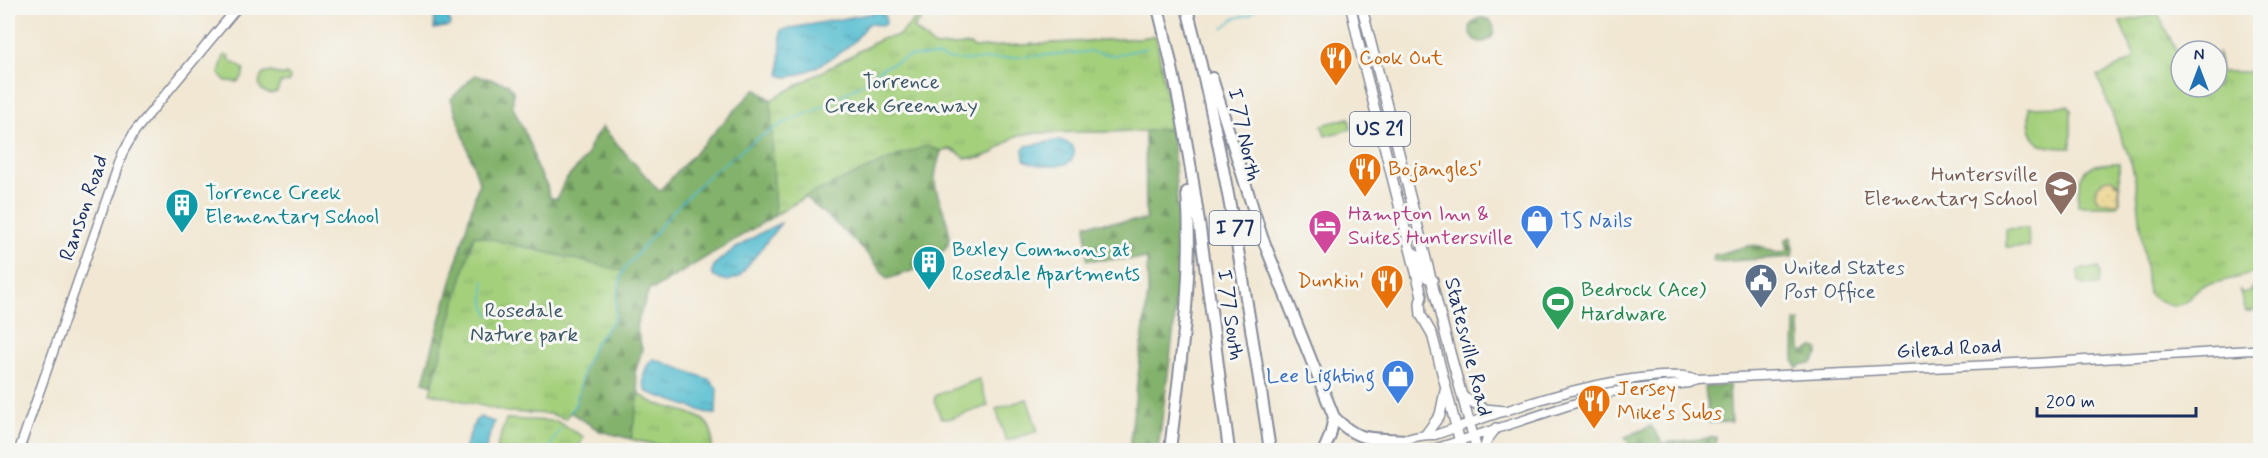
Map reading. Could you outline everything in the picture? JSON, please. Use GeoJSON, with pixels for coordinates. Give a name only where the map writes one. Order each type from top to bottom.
{"type":"FeatureCollection","features":[{"type":"Feature","properties":{"kind":"highway","name":"I 77 South"},"geometry":{"type":"LineString","coordinates":[[1158,8],[1180,108],[1229,450]]}},
{"type":"Feature","properties":{"kind":"highway","name":"I 77"},"geometry":{"type":"LineString","coordinates":[[1165,8],[1200,183],[1236,450]]}},
{"type":"Feature","properties":{"kind":"highway","name":"I 77"},"geometry":{"type":"LineString","coordinates":[[1187,8],[1214,117],[1231,203],[1270,450]]}},
{"type":"Feature","properties":{"kind":"highway","name":"I 77 North"},"geometry":{"type":"LineString","coordinates":[[1194,8],[1212,78],[1243,230],[1276,450]]}},
{"type":"Feature","properties":{"kind":"highway"},"geometry":{"type":"LineString","coordinates":[[1212,78],[1262,237],[1334,417],[1348,431],[1358,436],[1406,440]]}},
{"type":"Feature","properties":{"kind":"highway"},"geometry":{"type":"LineString","coordinates":[[1170,450],[1186,315],[1189,252],[1188,205],[1180,108]]}},
{"type":"Feature","properties":{"kind":"highway"},"geometry":{"type":"LineString","coordinates":[[1324,450],[1334,417]]}},
{"type":"Feature","properties":{"kind":"main road","name":"Ranson Road"},"geometry":{"type":"LineString","coordinates":[[20,450],[123,152],[135,131],[237,8]]}},
{"type":"Feature","properties":{"kind":"main road","name":"Statesville Road"},"geometry":{"type":"LineString","coordinates":[[1351,8],[1422,296],[1421,315],[1432,334],[1462,450]]}},
{"type":"Feature","properties":{"kind":"main road","name":"Statesville Road"},"geometry":{"type":"LineString","coordinates":[[1362,8],[1477,450]]}},
{"type":"Feature","properties":{"kind":"main road"},"geometry":{"type":"LineString","coordinates":[[1411,251],[1419,256],[1426,277],[1433,280]]}},
{"type":"Feature","properties":{"kind":"main road"},"geometry":{"type":"LineString","coordinates":[[1422,296],[1431,295],[1434,307],[1441,314]]}},
{"type":"Feature","properties":{"kind":"main road","name":"Gilead Road"},"geometry":{"type":"LineString","coordinates":[[1431,450],[1610,392],[1689,383],[1696,379],[2202,354],[2247,354],[2259,351]]}},
{"type":"Feature","properties":{"kind":"main road","name":"Gilead Road"},"geometry":{"type":"LineString","coordinates":[[1382,450],[1406,440],[1426,434],[1435,435],[1506,411],[1600,384],[1662,376],[1688,375],[1696,379]]}},
{"type":"Feature","properties":{"kind":"main road"},"geometry":{"type":"LineString","coordinates":[[1557,408],[1560,402],[1596,390],[1600,384]]}},
{"type":"Feature","properties":{"kind":"main road"},"geometry":{"type":"LineString","coordinates":[[1426,434],[1440,415],[1446,389]]}},
{"type":"Feature","properties":{"kind":"main road"},"geometry":{"type":"LineString","coordinates":[[1462,396],[1484,410],[1506,411]]}},
{"type":"Feature","properties":{"kind":"main road"},"geometry":{"type":"LineString","coordinates":[[1512,423],[1514,417],[1549,405],[1553,402],[1552,397]]}},
{"type":"Feature","properties":{"kind":"main road"},"geometry":{"type":"LineString","coordinates":[[1484,450],[1486,440],[1496,428]]}},
{"type":"Feature","properties":{"kind":"green space"},"geometry":{"type":"Polygon","coordinates":[[[927,8],[931,8],[913,28],[935,47],[970,45],[974,48],[1156,36],[1172,128],[1180,243],[1174,327],[1158,450],[1129,450],[1148,293],[1147,259],[1087,260],[1086,224],[1146,220],[1145,131],[1030,133],[1014,137],[997,150],[974,159],[951,151],[941,151],[935,183],[948,225],[948,243],[944,250],[935,256],[939,262],[887,279],[879,267],[838,225],[805,197],[654,289],[650,288],[636,326],[642,349],[635,373],[639,394],[656,404],[689,413],[705,422],[712,438],[711,450],[682,450],[647,443],[600,431],[570,412],[423,382],[479,182],[451,99],[475,75],[508,84],[513,91],[513,107],[532,148],[536,167],[547,186],[549,197],[557,199],[564,182],[587,156],[590,145],[602,127],[659,191],[755,89],[772,100],[881,39],[898,36],[927,8]]]}},
{"type":"Feature","properties":{"kind":"green space","name":"Torrence Creek Greenway"},"geometry":{"type":"Polygon","coordinates":[[[927,8],[931,8],[913,28],[935,47],[970,45],[974,48],[1156,36],[1172,128],[1146,131],[1030,133],[1014,137],[993,153],[978,158],[965,158],[950,149],[941,151],[927,146],[902,154],[806,196],[775,215],[771,100],[881,39],[898,36],[927,8]]]}},
{"type":"Feature","properties":{"kind":"green space"},"geometry":{"type":"Polygon","coordinates":[[[2158,14],[2170,39],[2169,99],[2229,99],[2229,72],[2260,72],[2252,111],[2253,117],[2260,122],[2260,272],[2202,286],[2181,304],[2171,305],[2148,294],[2137,190],[2132,165],[2097,75],[2102,75],[2135,58],[2120,22],[2158,14]]]}},
{"type":"Feature","properties":{"kind":"green space"},"geometry":{"type":"Polygon","coordinates":[[[1482,18],[1491,21],[1494,30],[1491,39],[1482,42],[1473,39],[1470,30],[1473,21],[1482,18]]]}},
{"type":"Feature","properties":{"kind":"green space"},"geometry":{"type":"Polygon","coordinates":[[[224,55],[230,56],[229,60],[244,69],[242,78],[237,82],[226,81],[219,74],[224,55]]]}},
{"type":"Feature","properties":{"kind":"green space"},"geometry":{"type":"Polygon","coordinates":[[[271,72],[284,76],[285,74],[290,78],[289,82],[280,83],[277,92],[271,94],[264,92],[259,83],[263,74],[271,72]]]}},
{"type":"Feature","properties":{"kind":"green space"},"geometry":{"type":"Polygon","coordinates":[[[2068,106],[2071,110],[2071,148],[2050,147],[2036,141],[2030,129],[2029,107],[2068,106]]]}},
{"type":"Feature","properties":{"kind":"green space"},"geometry":{"type":"Polygon","coordinates":[[[1349,118],[1351,129],[1325,136],[1322,125],[1349,118]]]}},
{"type":"Feature","properties":{"kind":"green space"},"geometry":{"type":"Polygon","coordinates":[[[2119,163],[2120,202],[2117,206],[2078,206],[2079,184],[2085,171],[2097,165],[2119,163]]]}},
{"type":"Feature","properties":{"kind":"green space"},"geometry":{"type":"Polygon","coordinates":[[[2028,228],[2029,247],[2006,247],[2006,229],[2028,228]]]}},
{"type":"Feature","properties":{"kind":"green space","name":"Rosedale Nature park"},"geometry":{"type":"Polygon","coordinates":[[[474,235],[623,271],[616,299],[615,318],[595,343],[584,368],[576,403],[566,419],[550,414],[507,412],[430,393],[474,235]]]}},
{"type":"Feature","properties":{"kind":"green space"},"geometry":{"type":"Polygon","coordinates":[[[1791,237],[1792,257],[1716,262],[1713,260],[1714,255],[1755,245],[1780,253],[1787,250],[1786,239],[1791,237]]]}},
{"type":"Feature","properties":{"kind":"green space"},"geometry":{"type":"Polygon","coordinates":[[[2098,268],[2099,285],[2084,285],[2079,282],[2078,271],[2098,268]]]}},
{"type":"Feature","properties":{"kind":"green space"},"geometry":{"type":"Polygon","coordinates":[[[2253,286],[2257,304],[2253,311],[2246,311],[2239,289],[2242,293],[2252,290],[2253,286]]]}},
{"type":"Feature","properties":{"kind":"green space"},"geometry":{"type":"Polygon","coordinates":[[[1795,321],[1800,322],[1801,351],[1804,352],[1814,347],[1818,350],[1818,355],[1811,364],[1803,364],[1797,368],[1794,360],[1795,321]]]}},
{"type":"Feature","properties":{"kind":"green space"},"geometry":{"type":"Polygon","coordinates":[[[979,379],[988,406],[948,419],[941,418],[934,400],[936,395],[979,379]]]}},
{"type":"Feature","properties":{"kind":"green space"},"geometry":{"type":"Polygon","coordinates":[[[1729,385],[1731,422],[1709,423],[1705,387],[1729,385]]]}},
{"type":"Feature","properties":{"kind":"green space"},"geometry":{"type":"Polygon","coordinates":[[[639,394],[654,403],[689,413],[705,422],[712,438],[711,450],[682,450],[631,439],[639,394]]]}},
{"type":"Feature","properties":{"kind":"green space"},"geometry":{"type":"Polygon","coordinates":[[[1027,399],[1038,431],[1006,441],[996,409],[1027,399]]]}},
{"type":"Feature","properties":{"kind":"green space"},"geometry":{"type":"Polygon","coordinates":[[[506,419],[556,421],[584,437],[577,450],[496,450],[506,419]]]}},
{"type":"Feature","properties":{"kind":"green space"},"geometry":{"type":"Polygon","coordinates":[[[1651,426],[1663,443],[1716,437],[1717,450],[1633,450],[1625,437],[1651,426]]]}},
{"type":"Feature","properties":{"kind":"sand"},"geometry":{"type":"Polygon","coordinates":[[[2113,179],[2119,185],[2119,203],[2100,202],[2095,196],[2096,189],[2103,180],[2113,179]]]}},
{"type":"Feature","properties":{"kind":"water"},"geometry":{"type":"Polygon","coordinates":[[[435,8],[440,8],[451,23],[450,26],[434,29],[435,8]]]}},
{"type":"Feature","properties":{"kind":"water"},"geometry":{"type":"Polygon","coordinates":[[[879,12],[885,15],[884,25],[868,24],[850,44],[807,71],[787,77],[780,75],[781,30],[879,12]]]}},
{"type":"Feature","properties":{"kind":"water"},"geometry":{"type":"Polygon","coordinates":[[[1060,140],[1072,145],[1074,154],[1065,164],[1037,165],[1024,159],[1023,149],[1026,146],[1060,140]]]}},
{"type":"Feature","properties":{"kind":"water"},"geometry":{"type":"Polygon","coordinates":[[[781,223],[739,277],[728,281],[714,277],[713,268],[723,257],[755,236],[781,223]]]}},
{"type":"Feature","properties":{"kind":"water"},"geometry":{"type":"Polygon","coordinates":[[[654,359],[711,380],[717,389],[716,414],[647,392],[644,374],[654,359]]]}},
{"type":"Feature","properties":{"kind":"water"},"geometry":{"type":"Polygon","coordinates":[[[480,417],[494,422],[485,450],[464,450],[475,421],[480,417]]]}},
{"type":"Feature","properties":{"kind":"waterway"},"geometry":{"type":"LineString","coordinates":[[1223,28],[1235,18],[1250,15],[1256,8]]}},
{"type":"Feature","properties":{"kind":"waterway"},"geometry":{"type":"LineString","coordinates":[[570,412],[576,403],[584,368],[595,343],[615,318],[616,299],[623,271],[673,211],[708,176],[753,141],[862,84],[880,69],[910,56],[980,60],[1088,52],[1115,55],[1147,48]]}},
{"type":"Feature","properties":{"kind":"waterway"},"geometry":{"type":"LineString","coordinates":[[484,281],[484,302],[489,315]]}},
{"type":"Feature","properties":{"kind":"waterway"},"geometry":{"type":"LineString","coordinates":[[548,450],[560,429]]}},
{"type":"Feature","properties":{"kind":"place","name":"Cook Out"},"geometry":{"type":"Point","coordinates":[1336,87]}},
{"type":"Feature","properties":{"kind":"place","name":"Bojangles'"},"geometry":{"type":"Point","coordinates":[1365,198]}},
{"type":"Feature","properties":{"kind":"place","name":"Huntersville Elementary School"},"geometry":{"type":"Point","coordinates":[2061,216]}},
{"type":"Feature","properties":{"kind":"place","name":"Torrence Creek Elementary School"},"geometry":{"type":"Point","coordinates":[182,234]}},
{"type":"Feature","properties":{"kind":"place","name":"TS Nails"},"geometry":{"type":"Point","coordinates":[1537,250]}},
{"type":"Feature","properties":{"kind":"place","name":"Hampton Inn & Suites Huntersville"},"geometry":{"type":"Point","coordinates":[1325,255]}},
{"type":"Feature","properties":{"kind":"place","name":"Bexley Commons at Rosedale Apartments"},"geometry":{"type":"Point","coordinates":[929,291]}},
{"type":"Feature","properties":{"kind":"place","name":"United States Post Office"},"geometry":{"type":"Point","coordinates":[1761,309]}},
{"type":"Feature","properties":{"kind":"place","name":"Dunkin'"},"geometry":{"type":"Point","coordinates":[1387,310]}},
{"type":"Feature","properties":{"kind":"place","name":"Bedrock (Ace) Hardware"},"geometry":{"type":"Point","coordinates":[1558,331]}},
{"type":"Feature","properties":{"kind":"place","name":"Lee Lighting"},"geometry":{"type":"Point","coordinates":[1398,405]}},
{"type":"Feature","properties":{"kind":"place","name":"Jersey Mike's Subs"},"geometry":{"type":"Point","coordinates":[1594,430]}}]}
